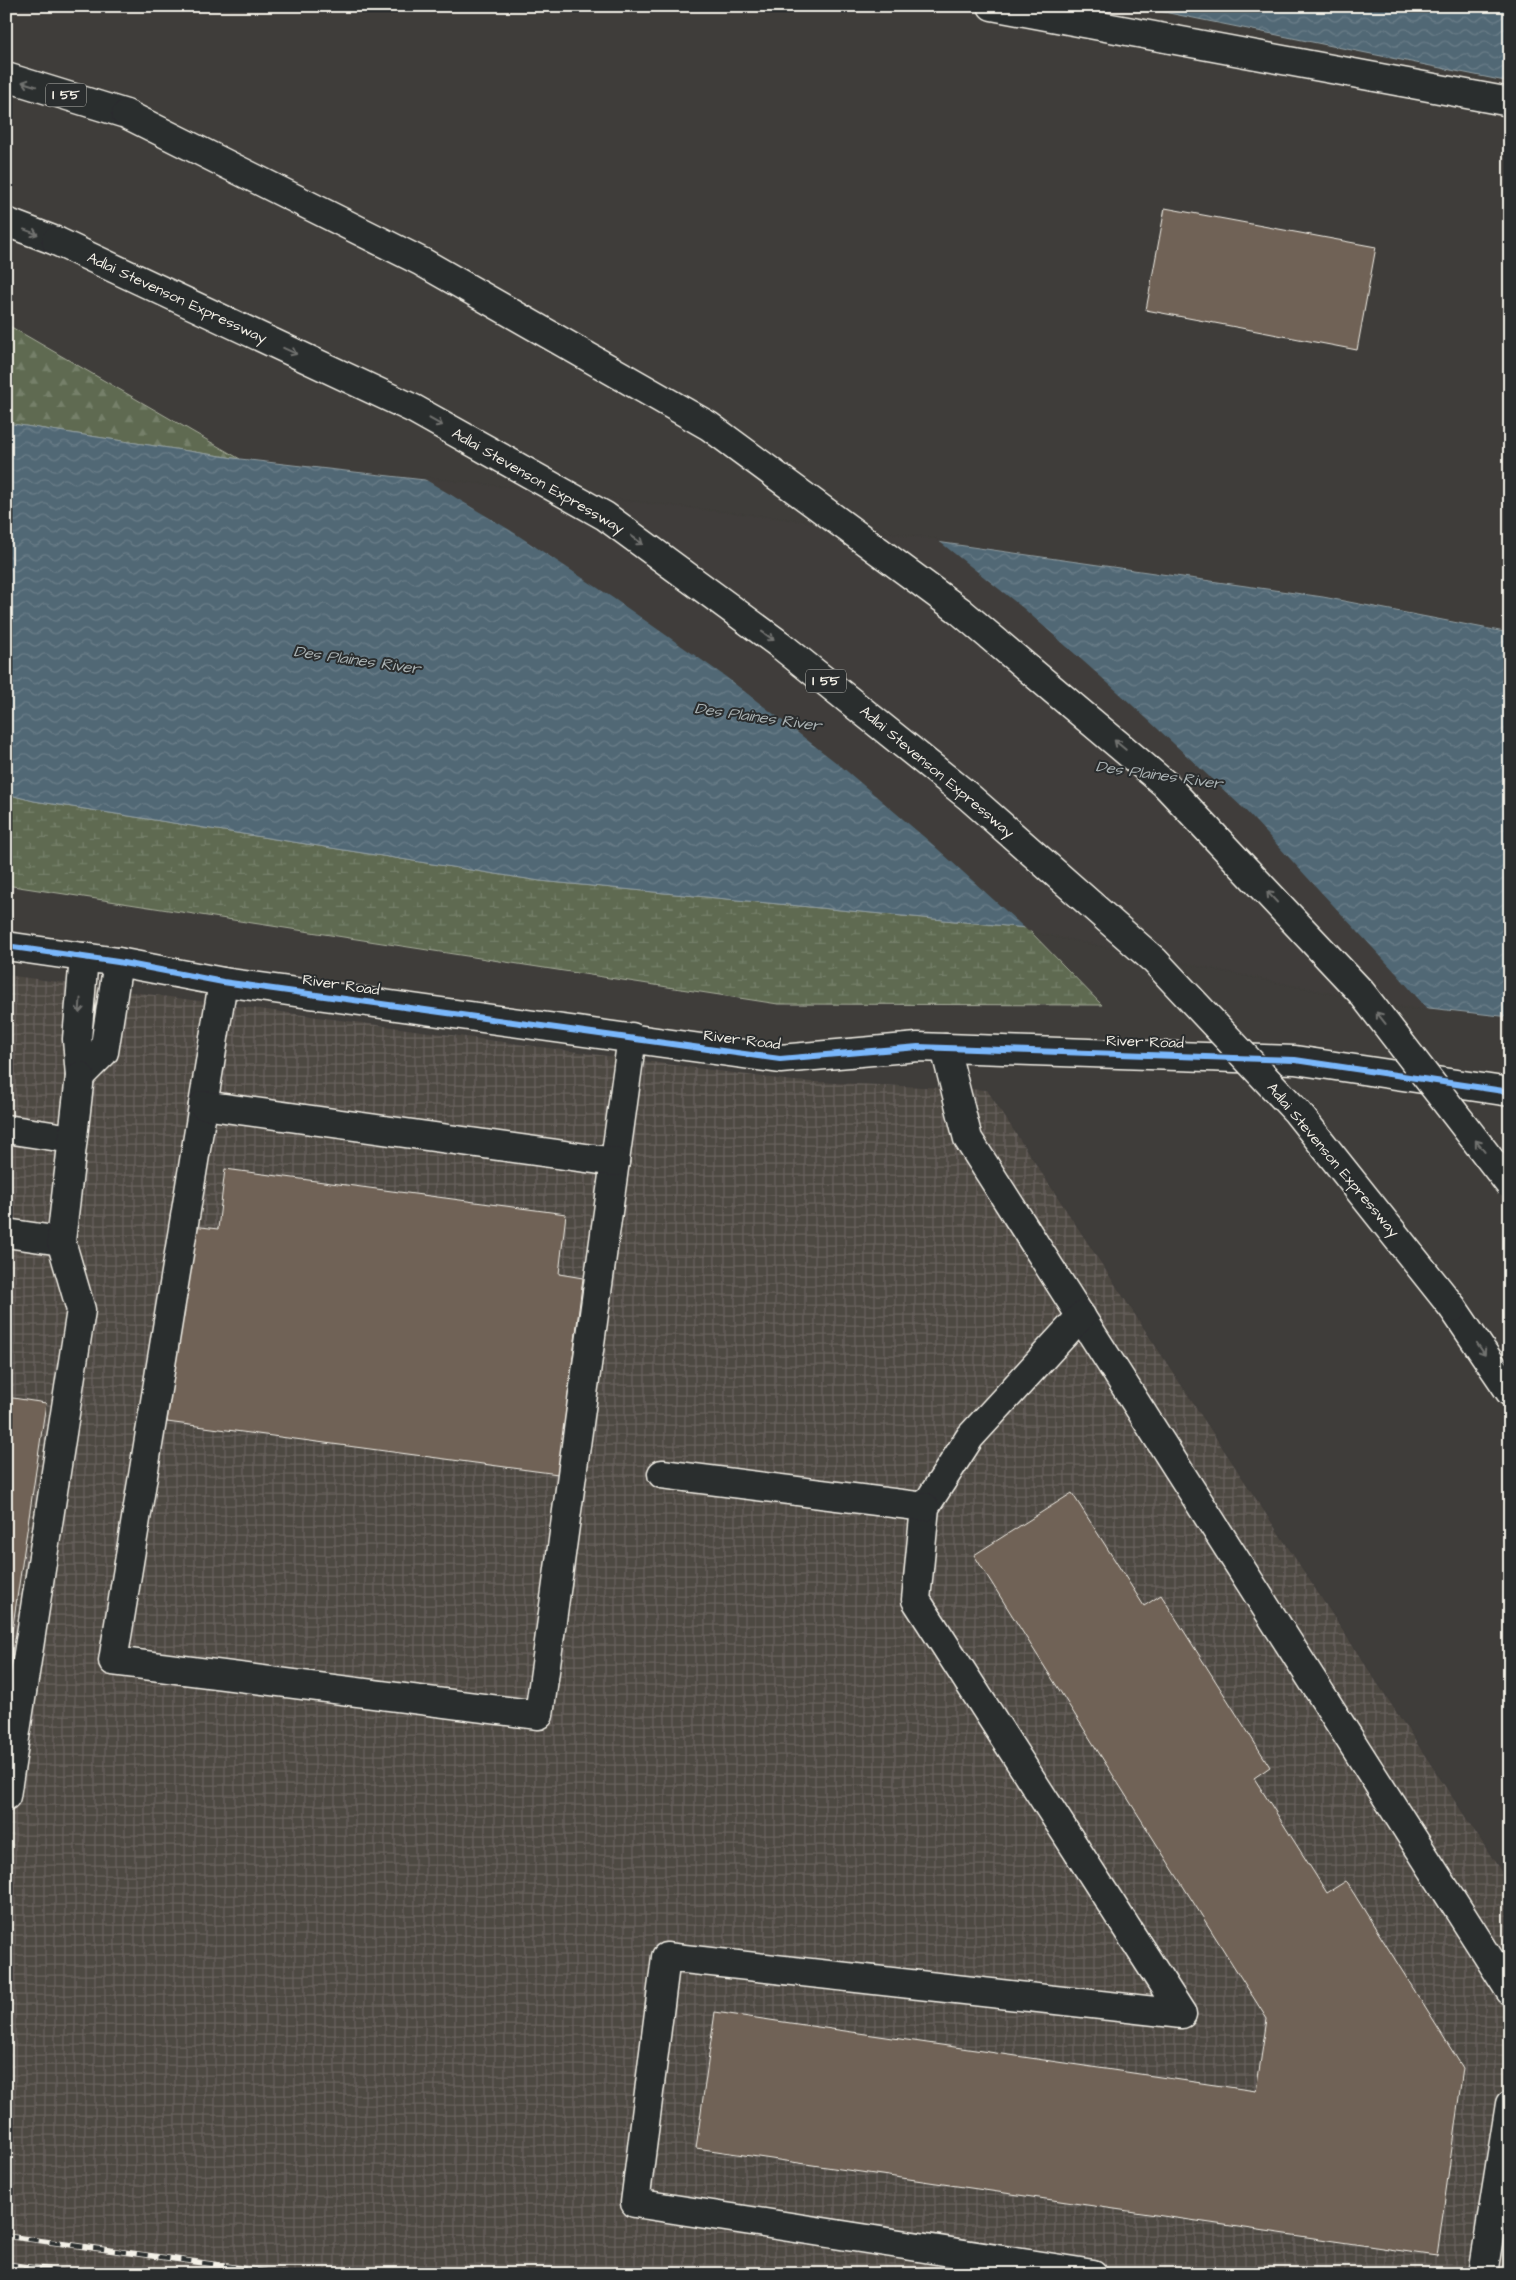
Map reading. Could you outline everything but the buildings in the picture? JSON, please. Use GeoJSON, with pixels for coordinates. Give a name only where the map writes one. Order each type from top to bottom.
{"type":"FeatureCollection","features":[{"type":"Feature","properties":{"kind":"main road"},"geometry":{"type":"LineString","coordinates":[[992,6],[1510,102]]}},
{"type":"Feature","properties":{"kind":"main road","name":"I 55"},"geometry":{"type":"LineString","coordinates":[[6,77],[126,114],[422,262],[709,426],[960,611],[1165,784],[1361,992],[1510,1185]]}},
{"type":"Feature","properties":{"kind":"main road","name":"Adlai Stevenson Expressway"},"geometry":{"type":"LineString","coordinates":[[6,222],[56,241],[422,414],[605,516],[779,644],[968,796],[1155,961],[1297,1112],[1453,1308],[1510,1392]]}},
{"type":"Feature","properties":{"kind":"main road","name":"River Road"},"geometry":{"type":"LineString","coordinates":[[6,946],[118,962],[223,982],[632,1037],[780,1059],[918,1047],[1295,1060],[1510,1092]]}},
{"type":"Feature","properties":{"kind":"main road"},"geometry":{"type":"LineString","coordinates":[[6,1796],[81,1310],[61,1241],[80,1076],[77,1039],[84,957]]}},
{"type":"Feature","properties":{"kind":"main road"},"geometry":{"type":"LineString","coordinates":[[80,1076],[104,1052],[118,962]]}},
{"type":"Feature","properties":{"kind":"main road"},"geometry":{"type":"LineString","coordinates":[[223,982],[113,1661],[539,1715],[632,1037]]}},
{"type":"Feature","properties":{"kind":"main road"},"geometry":{"type":"LineString","coordinates":[[945,1048],[968,1139],[1510,1991]]}},
{"type":"Feature","properties":{"kind":"main road"},"geometry":{"type":"LineString","coordinates":[[203,1105],[615,1162]]}},
{"type":"Feature","properties":{"kind":"main road"},"geometry":{"type":"LineString","coordinates":[[6,1129],[72,1139]]}},
{"type":"Feature","properties":{"kind":"main road"},"geometry":{"type":"LineString","coordinates":[[6,1233],[61,1241]]}},
{"type":"Feature","properties":{"kind":"main road"},"geometry":{"type":"LineString","coordinates":[[1081,1316],[970,1437],[925,1507],[916,1600],[1182,2014],[666,1957],[635,2203],[1093,2274]]}},
{"type":"Feature","properties":{"kind":"main road"},"geometry":{"type":"LineString","coordinates":[[662,1474],[925,1507]]}},
{"type":"Feature","properties":{"kind":"main road"},"geometry":{"type":"LineString","coordinates":[[1483,2274],[1510,2104]]}},
{"type":"Feature","properties":{"kind":"shaded area"},"geometry":{"type":"Polygon","coordinates":[[[6,975],[793,1081],[987,1090],[1510,1885],[1510,2274],[6,2274],[6,975]]]}},
{"type":"Feature","properties":{"kind":"green space"},"geometry":{"type":"Polygon","coordinates":[[[6,324],[240,459],[6,423],[6,324]]]}},
{"type":"Feature","properties":{"kind":"green space"},"geometry":{"type":"Polygon","coordinates":[[[6,794],[34,801],[540,881],[1027,928],[1102,1005],[778,1004],[6,885],[6,794]]]}},
{"type":"Feature","properties":{"kind":"water"},"geometry":{"type":"Polygon","coordinates":[[[1134,6],[1510,6],[1510,82],[1134,6]]]}},
{"type":"Feature","properties":{"kind":"water","name":"Des Plaines River"},"geometry":{"type":"Polygon","coordinates":[[[6,423],[240,459],[803,523],[1323,597],[1510,633],[1510,1017],[1393,1004],[1027,928],[540,881],[34,801],[6,794],[6,423]]]}},
{"type":"Feature","properties":{"kind":"pier"},"geometry":{"type":"Polygon","coordinates":[[[421,477],[804,521],[936,539],[1023,608],[1118,692],[1243,808],[1428,1010],[1393,1006],[1028,931],[930,842],[842,767],[726,677],[613,598],[510,530],[421,477]]]}},
{"type":"Feature","properties":{"kind":"railway"},"geometry":{"type":"LineString","coordinates":[[6,2236],[285,2274]]}},
{"type":"Feature","properties":{"kind":"railway"},"geometry":{"type":"LineString","coordinates":[[6,2264],[81,2274]]}},
{"type":"Feature","properties":{"kind":"cycle path"},"geometry":{"type":"LineString","coordinates":[[6,946],[118,962],[223,982],[780,1059],[918,1047],[1295,1060],[1510,1092]]}}]}
